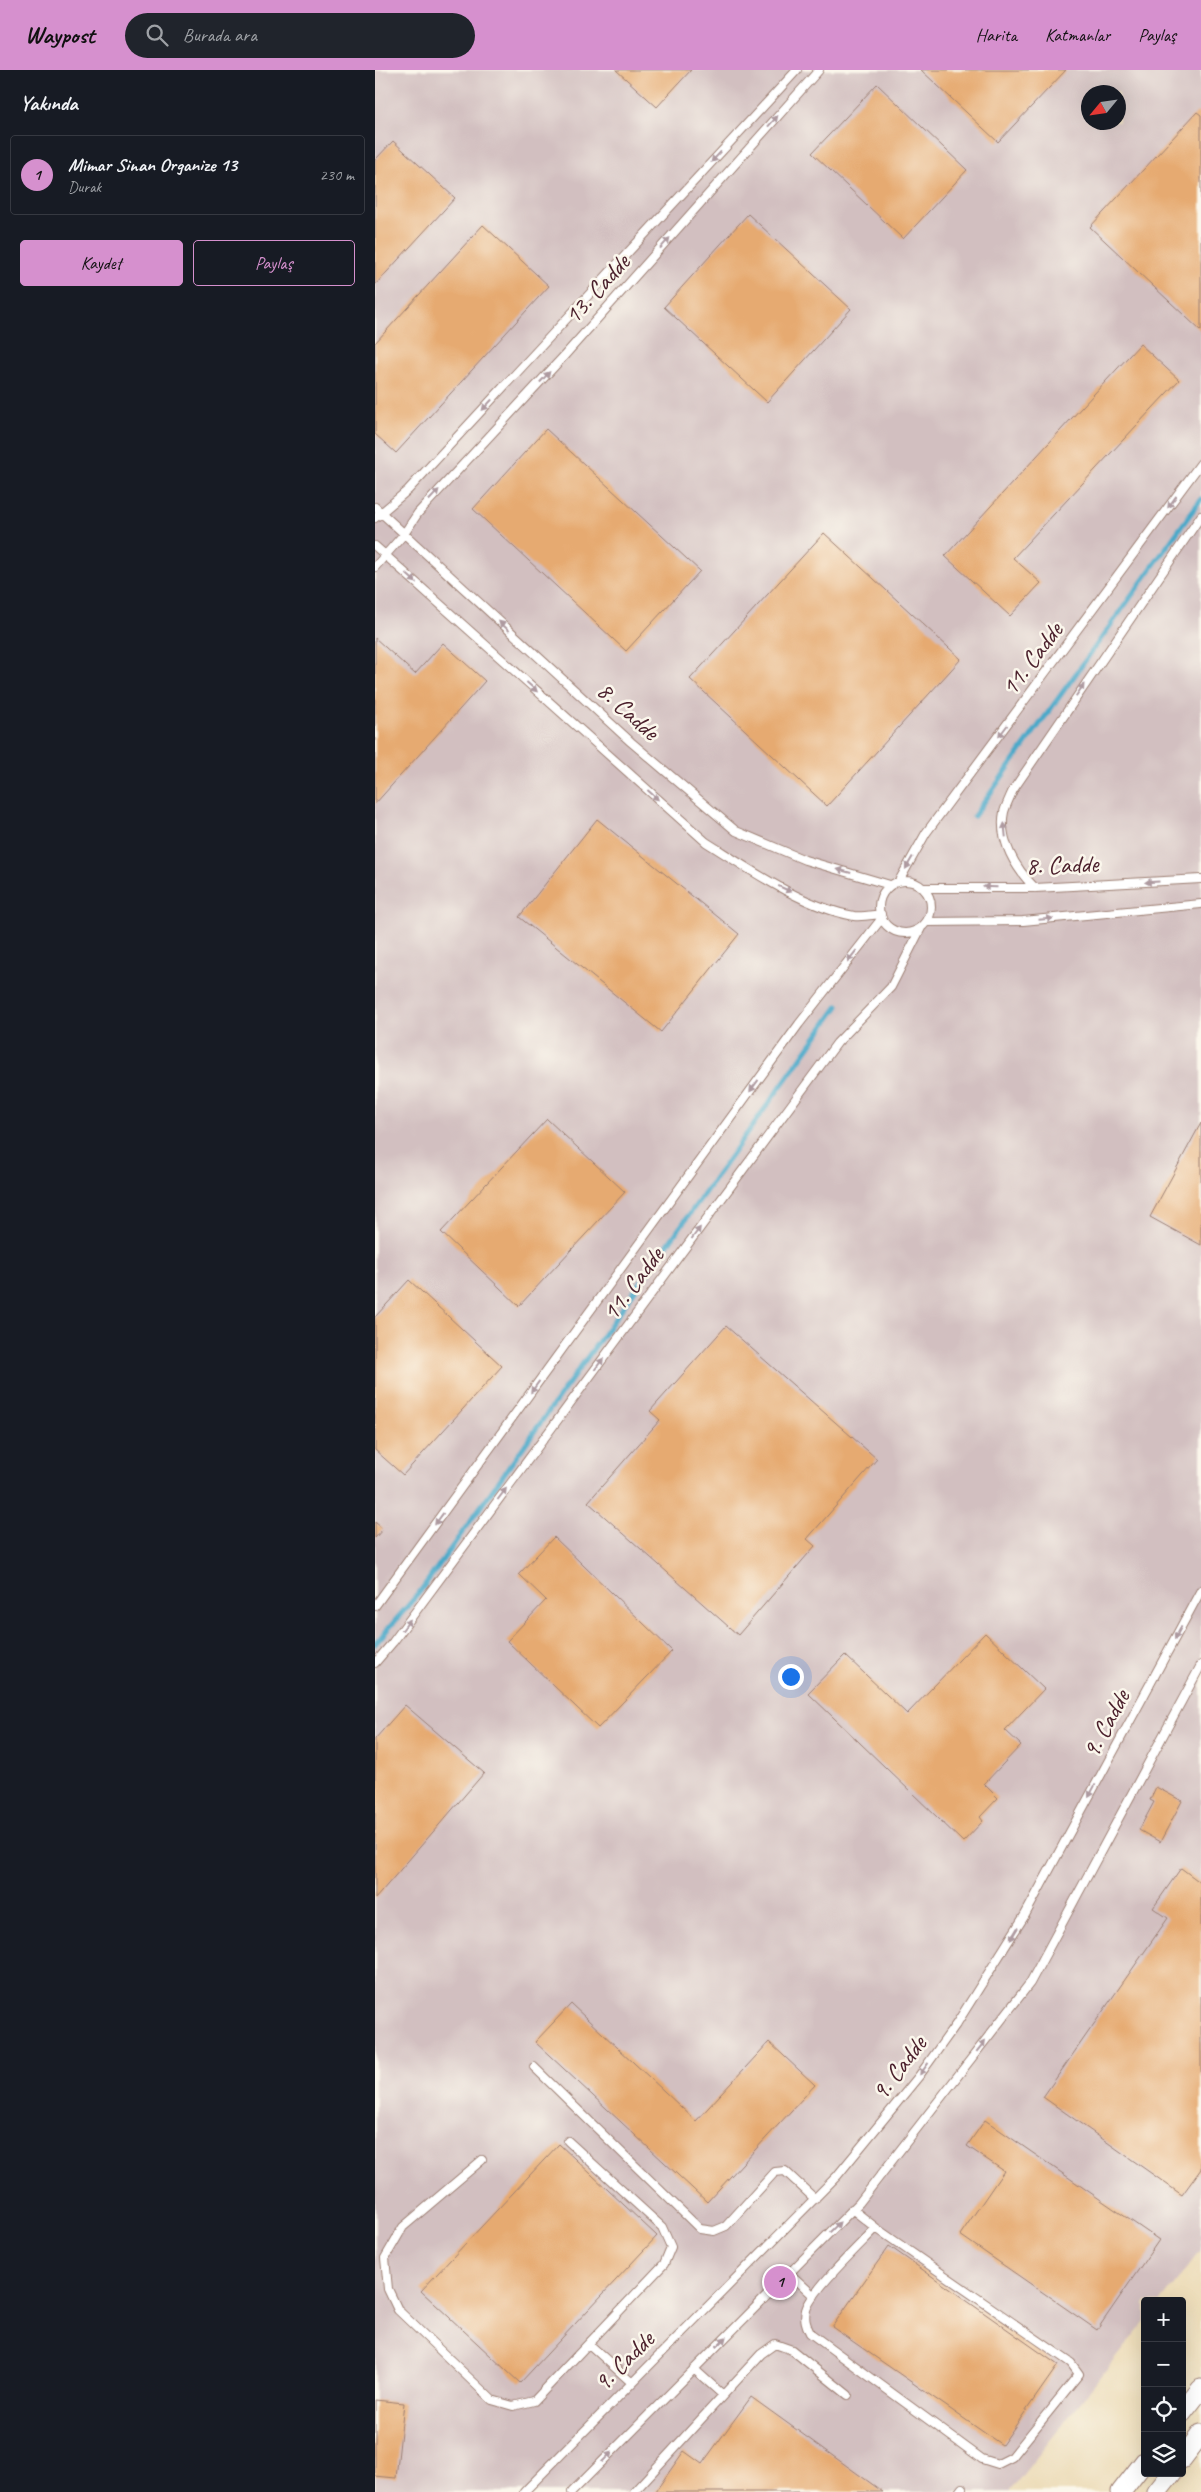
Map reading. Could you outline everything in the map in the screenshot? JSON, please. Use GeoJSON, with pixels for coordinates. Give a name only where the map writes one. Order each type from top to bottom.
{"type":"FeatureCollection","features":[{"type":"Feature","properties":{"kind":"street"},"geometry":{"type":"LineString","coordinates":[[1186,2408],[1201,2389]]}},
{"type":"Feature","properties":{"kind":"street"},"geometry":{"type":"LineString","coordinates":[[1186,2454],[1201,2434]]}},
{"type":"Feature","properties":{"kind":"street"},"geometry":{"type":"LineString","coordinates":[[1121,2492],[1141,2467]]}},
{"type":"Feature","properties":{"kind":"street"},"geometry":{"type":"LineString","coordinates":[[1157,2492],[1169,2477]]}},
{"type":"Feature","properties":{"kind":"lane","name":"13. Cadde"},"geometry":{"type":"LineString","coordinates":[[377,512],[409,490],[797,70]]}},
{"type":"Feature","properties":{"kind":"lane","name":"13. Cadde"},"geometry":{"type":"LineString","coordinates":[[386,556],[418,513],[564,356],[819,70]]}},
{"type":"Feature","properties":{"kind":"lane","name":"11. Cadde"},"geometry":{"type":"LineString","coordinates":[[899,881],[926,833],[1201,463]]}},
{"type":"Feature","properties":{"kind":"lane","name":"8. Cadde"},"geometry":{"type":"LineString","coordinates":[[377,512],[404,534],[631,742],[736,831],[805,860],[890,885]]}},
{"type":"Feature","properties":{"kind":"lane"},"geometry":{"type":"LineString","coordinates":[[1035,888],[1015,864],[1006,838],[1004,812],[1013,790],[1201,516]]}},
{"type":"Feature","properties":{"kind":"lane","name":"8. Cadde"},"geometry":{"type":"LineString","coordinates":[[375,546],[706,842],[766,880],[803,897],[855,916],[881,916]]}},
{"type":"Feature","properties":{"kind":"lane"},"geometry":{"type":"LineString","coordinates":[[375,567],[386,556]]}},
{"type":"Feature","properties":{"kind":"lane","name":"8. Cadde"},"geometry":{"type":"LineString","coordinates":[[924,888],[1035,888],[1201,879]]}},
{"type":"Feature","properties":{"kind":"lane"},"geometry":{"type":"LineString","coordinates":[[908,880],[924,888],[929,895],[931,904],[927,922],[921,928],[903,933],[894,931],[881,916],[880,900],[884,892],[890,885],[899,881],[908,880]]}},
{"type":"Feature","properties":{"kind":"lane","name":"8. Cadde"},"geometry":{"type":"LineString","coordinates":[[927,922],[1023,921],[1201,904]]}},
{"type":"Feature","properties":{"kind":"lane","name":"11. Cadde"},"geometry":{"type":"LineString","coordinates":[[375,1606],[799,1024],[881,916]]}},
{"type":"Feature","properties":{"kind":"lane","name":"11. Cadde"},"geometry":{"type":"LineString","coordinates":[[375,1663],[405,1626],[837,1043],[891,987],[921,928]]}},
{"type":"Feature","properties":{"kind":"lane","name":"9. Cadde"},"geometry":{"type":"LineString","coordinates":[[524,2492],[837,2176],[919,2076],[992,1970],[1025,1915],[1201,1590]]}},
{"type":"Feature","properties":{"kind":"lane","name":"9. Cadde"},"geometry":{"type":"LineString","coordinates":[[572,2492],[853,2209],[1030,1983],[1201,1665]]}},
{"type":"Feature","properties":{"kind":"lane"},"geometry":{"type":"LineString","coordinates":[[534,2067],[700,2228],[714,2231],[726,2226],[775,2172],[785,2171],[815,2199]]}},
{"type":"Feature","properties":{"kind":"lane"},"geometry":{"type":"LineString","coordinates":[[482,2160],[403,2227],[385,2258],[389,2289],[398,2310],[492,2400],[513,2406],[533,2401],[664,2264],[671,2247],[662,2227],[568,2141]]}},
{"type":"Feature","properties":{"kind":"lane"},"geometry":{"type":"LineString","coordinates":[[853,2209],[876,2228],[1071,2363],[1079,2374],[1012,2458],[998,2464],[982,2459],[809,2333],[805,2321],[806,2309],[813,2296],[876,2228]]}},
{"type":"Feature","properties":{"kind":"lane"},"geometry":{"type":"LineString","coordinates":[[789,2273],[813,2296]]}},
{"type":"Feature","properties":{"kind":"lane"},"geometry":{"type":"LineString","coordinates":[[589,2344],[631,2382]]}},
{"type":"Feature","properties":{"kind":"lane"},"geometry":{"type":"LineString","coordinates":[[634,2492],[761,2354],[775,2344],[792,2350],[848,2396]]}},
{"type":"Feature","properties":{"kind":"lane"},"geometry":{"type":"LineString","coordinates":[[694,2369],[723,2395]]}},
{"type":"Feature","properties":{"kind":"shaded area"},"geometry":{"type":"Polygon","coordinates":[[[375,70],[1201,70],[1201,2250],[1164,2297],[1141,2297],[1141,2326],[1009,2492],[375,2492],[375,70]]]}},
{"type":"Feature","properties":{"kind":"building"},"geometry":{"type":"Polygon","coordinates":[[[616,70],[691,70],[657,107],[616,70]]]}},
{"type":"Feature","properties":{"kind":"building"},"geometry":{"type":"Polygon","coordinates":[[[921,70],[1066,70],[998,142],[921,70]]]}},
{"type":"Feature","properties":{"kind":"building"},"geometry":{"type":"Polygon","coordinates":[[[877,84],[967,170],[903,239],[812,153],[877,84]]]}},
{"type":"Feature","properties":{"kind":"building"},"geometry":{"type":"Polygon","coordinates":[[[1197,112],[1201,115],[1201,331],[1090,227],[1197,112]]]}},
{"type":"Feature","properties":{"kind":"building"},"geometry":{"type":"Polygon","coordinates":[[[393,141],[455,198],[375,285],[375,160],[393,141]]]}},
{"type":"Feature","properties":{"kind":"building"},"geometry":{"type":"Polygon","coordinates":[[[748,214],[851,309],[767,402],[664,307],[748,214]]]}},
{"type":"Feature","properties":{"kind":"building"},"geometry":{"type":"Polygon","coordinates":[[[483,225],[549,286],[396,453],[375,434],[375,343],[483,225]]]}},
{"type":"Feature","properties":{"kind":"building"},"geometry":{"type":"Polygon","coordinates":[[[1140,344],[1179,380],[1013,558],[1041,583],[1010,616],[945,556],[1140,344]]]}},
{"type":"Feature","properties":{"kind":"building"},"geometry":{"type":"Polygon","coordinates":[[[546,429],[700,571],[626,651],[473,509],[546,429]]]}},
{"type":"Feature","properties":{"kind":"building"},"geometry":{"type":"Polygon","coordinates":[[[824,533],[961,659],[827,806],[690,679],[824,533]]]}},
{"type":"Feature","properties":{"kind":"building"},"geometry":{"type":"Polygon","coordinates":[[[375,638],[415,674],[443,643],[485,681],[375,804],[375,638]]]}},
{"type":"Feature","properties":{"kind":"building"},"geometry":{"type":"Polygon","coordinates":[[[597,819],[739,934],[661,1032],[519,917],[597,819]]]}},
{"type":"Feature","properties":{"kind":"building"},"geometry":{"type":"Polygon","coordinates":[[[547,1119],[625,1192],[519,1306],[441,1232],[547,1119]]]}},
{"type":"Feature","properties":{"kind":"building"},"geometry":{"type":"Polygon","coordinates":[[[1201,1123],[1201,1245],[1150,1217],[1201,1123]]]}},
{"type":"Feature","properties":{"kind":"building"},"geometry":{"type":"Polygon","coordinates":[[[409,1280],[502,1366],[403,1475],[375,1450],[375,1317],[409,1280]]]}},
{"type":"Feature","properties":{"kind":"building"},"geometry":{"type":"Polygon","coordinates":[[[726,1326],[877,1459],[807,1539],[815,1546],[738,1635],[588,1502],[660,1420],[650,1411],[726,1326]]]}},
{"type":"Feature","properties":{"kind":"building"},"geometry":{"type":"Polygon","coordinates":[[[375,1522],[383,1529],[375,1538],[375,1522]]]}},
{"type":"Feature","properties":{"kind":"building"},"geometry":{"type":"Polygon","coordinates":[[[554,1537],[672,1651],[598,1728],[507,1641],[546,1600],[519,1574],[554,1537]]]}},
{"type":"Feature","properties":{"kind":"building"},"geometry":{"type":"Polygon","coordinates":[[[985,1633],[1044,1689],[1005,1730],[1021,1745],[984,1784],[998,1798],[980,1817],[983,1821],[963,1842],[808,1693],[845,1655],[907,1714],[985,1633]]]}},
{"type":"Feature","properties":{"kind":"building"},"geometry":{"type":"Polygon","coordinates":[[[405,1705],[484,1773],[375,1899],[375,1739],[405,1705]]]}},
{"type":"Feature","properties":{"kind":"building"},"geometry":{"type":"Polygon","coordinates":[[[1156,1787],[1182,1801],[1160,1842],[1139,1830],[1154,1802],[1150,1800],[1156,1787]]]}},
{"type":"Feature","properties":{"kind":"building"},"geometry":{"type":"Polygon","coordinates":[[[1181,1868],[1201,1883],[1201,2169],[1182,2195],[1043,2097],[1168,1918],[1153,1908],[1181,1868]]]}},
{"type":"Feature","properties":{"kind":"building"},"geometry":{"type":"Polygon","coordinates":[[[571,2004],[696,2121],[769,2042],[815,2085],[707,2202],[535,2042],[571,2004]]]}},
{"type":"Feature","properties":{"kind":"building"},"geometry":{"type":"Polygon","coordinates":[[[985,2120],[1159,2240],[1097,2330],[960,2235],[1004,2171],[967,2146],[985,2120]]]}},
{"type":"Feature","properties":{"kind":"building"},"geometry":{"type":"Polygon","coordinates":[[[559,2144],[657,2236],[520,2383],[421,2291],[559,2144]]]}},
{"type":"Feature","properties":{"kind":"building"},"geometry":{"type":"Polygon","coordinates":[[[889,2246],[1058,2365],[1002,2445],[832,2327],[889,2246]]]}},
{"type":"Feature","properties":{"kind":"building"},"geometry":{"type":"Polygon","coordinates":[[[751,2397],[883,2492],[655,2492],[684,2451],[702,2464],[751,2397]]]}},
{"type":"Feature","properties":{"kind":"building"},"geometry":{"type":"Polygon","coordinates":[[[375,2400],[404,2403],[396,2478],[375,2476],[375,2400]]]}},
{"type":"Feature","properties":{"kind":"waterway"},"geometry":{"type":"LineString","coordinates":[[974,816],[1201,499]]}},
{"type":"Feature","properties":{"kind":"waterway"},"geometry":{"type":"LineString","coordinates":[[375,1644],[419,1593],[838,1006]]}},
{"type":"Feature","properties":{"kind":"place","name":"Mimar Sinan Organize 13"},"geometry":{"type":"Point","coordinates":[780,2282]}}]}
